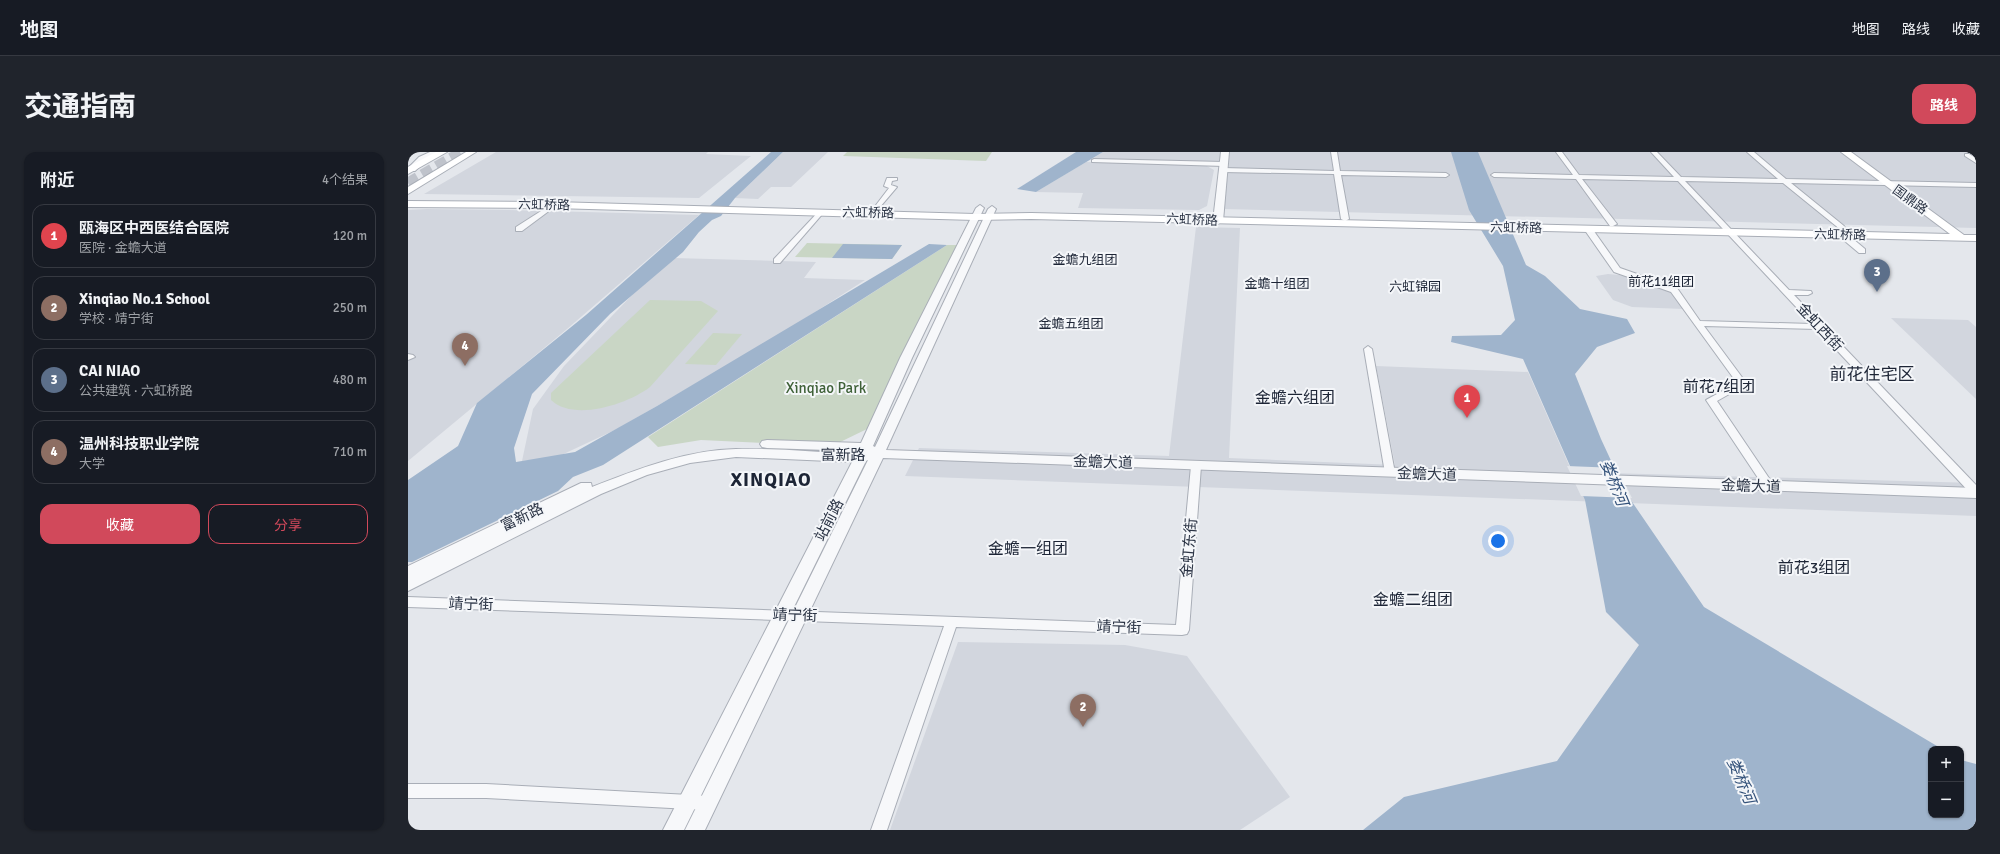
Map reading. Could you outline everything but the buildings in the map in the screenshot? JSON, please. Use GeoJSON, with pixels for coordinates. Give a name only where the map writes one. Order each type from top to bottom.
{"type":"FeatureCollection","features":[{"type":"Feature","properties":{"kind":"main road"},"geometry":{"type":"LineString","coordinates":[[410,170],[444,152]]}},
{"type":"Feature","properties":{"kind":"main road"},"geometry":{"type":"LineString","coordinates":[[408,191],[472,152]]}},
{"type":"Feature","properties":{"kind":"main road","name":"国鼎路"},"geometry":{"type":"LineString","coordinates":[[1845,152],[1887,184],[1969,237]]}},
{"type":"Feature","properties":{"kind":"main road","name":"国鼎路"},"geometry":{"type":"LineString","coordinates":[[1853,152],[1969,237]]}},
{"type":"Feature","properties":{"kind":"main road","name":"六虹桥路"},"geometry":{"type":"LineString","coordinates":[[408,200],[447,198],[822,211],[990,213],[1031,216],[1345,219],[1453,224]]}},
{"type":"Feature","properties":{"kind":"main road","name":"六虹桥路"},"geometry":{"type":"LineString","coordinates":[[408,204],[706,206]]}},
{"type":"Feature","properties":{"kind":"main road","name":"六虹桥路"},"geometry":{"type":"LineString","coordinates":[[732,207],[878,206],[977,213]]}},
{"type":"Feature","properties":{"kind":"main road","name":"六虹桥路"},"geometry":{"type":"LineString","coordinates":[[1218,218],[1534,226],[1588,229],[1842,231],[1969,237]]}},
{"type":"Feature","properties":{"kind":"main road","name":"六虹桥路"},"geometry":{"type":"LineString","coordinates":[[1534,226],[1613,224],[1727,229]]}},
{"type":"Feature","properties":{"kind":"street"},"geometry":{"type":"LineString","coordinates":[[410,170],[422,159],[436,152]]}},
{"type":"Feature","properties":{"kind":"street"},"geometry":{"type":"LineString","coordinates":[[1218,218],[1225,152]]}},
{"type":"Feature","properties":{"kind":"street"},"geometry":{"type":"LineString","coordinates":[[1334,152],[1345,219]]}},
{"type":"Feature","properties":{"kind":"street"},"geometry":{"type":"LineString","coordinates":[[1559,152],[1613,224]]}},
{"type":"Feature","properties":{"kind":"street","name":"金虹西街"},"geometry":{"type":"LineString","coordinates":[[1654,152],[1976,493]]}},
{"type":"Feature","properties":{"kind":"street"},"geometry":{"type":"LineString","coordinates":[[1750,152],[1842,231],[1862,251]]}},
{"type":"Feature","properties":{"kind":"street"},"geometry":{"type":"LineString","coordinates":[[1967,155],[1976,161]]}},
{"type":"Feature","properties":{"kind":"street"},"geometry":{"type":"LineString","coordinates":[[1094,161],[1337,173],[1446,175]]}},
{"type":"Feature","properties":{"kind":"street"},"geometry":{"type":"LineString","coordinates":[[1494,175],[1976,185]]}},
{"type":"Feature","properties":{"kind":"street"},"geometry":{"type":"LineString","coordinates":[[878,206],[894,187],[887,186],[889,179],[895,180]]}},
{"type":"Feature","properties":{"kind":"street"},"geometry":{"type":"LineString","coordinates":[[519,229],[554,205]]}},
{"type":"Feature","properties":{"kind":"street"},"geometry":{"type":"LineString","coordinates":[[777,261],[822,211]]}},
{"type":"Feature","properties":{"kind":"street","name":"站前路"},"geometry":{"type":"LineString","coordinates":[[695,830],[799,615],[868,453],[906,358],[977,213]]}},
{"type":"Feature","properties":{"kind":"street","name":"站前路"},"geometry":{"type":"LineString","coordinates":[[673,830],[781,615],[868,453],[990,213]]}},
{"type":"Feature","properties":{"kind":"street"},"geometry":{"type":"LineString","coordinates":[[1588,229],[1617,270],[1674,290],[1743,385],[1711,400],[1770,487]]}},
{"type":"Feature","properties":{"kind":"street"},"geometry":{"type":"LineString","coordinates":[[1787,292],[1808,293]]}},
{"type":"Feature","properties":{"kind":"street"},"geometry":{"type":"LineString","coordinates":[[1698,323],[1820,327]]}},
{"type":"Feature","properties":{"kind":"street"},"geometry":{"type":"LineString","coordinates":[[1368,349],[1390,473]]}},
{"type":"Feature","properties":{"kind":"street","name":"富新路"},"geometry":{"type":"LineString","coordinates":[[408,573],[579,489],[618,472],[672,454],[712,447],[744,444],[868,453]]}},
{"type":"Feature","properties":{"kind":"street","name":"富新路"},"geometry":{"type":"LineString","coordinates":[[408,585],[596,491],[642,472],[690,459],[736,453],[868,453]]}},
{"type":"Feature","properties":{"kind":"street","name":"金蟾大道"},"geometry":{"type":"LineString","coordinates":[[868,453],[1770,487],[1976,493]]}},
{"type":"Feature","properties":{"kind":"street","name":"金虹东街"},"geometry":{"type":"LineString","coordinates":[[1182,630],[1196,466]]}},
{"type":"Feature","properties":{"kind":"street","name":"靖宁街"},"geometry":{"type":"LineString","coordinates":[[408,602],[1182,630]]}},
{"type":"Feature","properties":{"kind":"street"},"geometry":{"type":"LineString","coordinates":[[879,830],[952,621]]}},
{"type":"Feature","properties":{"kind":"street"},"geometry":{"type":"LineString","coordinates":[[408,791],[486,791],[708,803]]}},
{"type":"Feature","properties":{"kind":"shaded area"},"geometry":{"type":"Polygon","coordinates":[[[496,152],[708,152],[706,154],[751,156],[699,198],[424,194],[496,152]]]}},
{"type":"Feature","properties":{"kind":"shaded area"},"geometry":{"type":"Polygon","coordinates":[[[783,152],[828,152],[791,187],[771,187],[758,199],[735,198],[783,152]]]}},
{"type":"Feature","properties":{"kind":"shaded area"},"geometry":{"type":"Polygon","coordinates":[[[1103,152],[1976,152],[1976,228],[1224,209],[1229,162],[1092,159],[1103,152]]]}},
{"type":"Feature","properties":{"kind":"shaded area"},"geometry":{"type":"Polygon","coordinates":[[[1086,162],[1205,165],[1214,170],[1207,206],[1199,210],[1078,208],[1083,193],[1036,192],[1086,162]]]}},
{"type":"Feature","properties":{"kind":"shaded area"},"geometry":{"type":"Polygon","coordinates":[[[427,209],[699,215],[567,329],[408,461],[408,210],[427,209]]]}},
{"type":"Feature","properties":{"kind":"shaded area"},"geometry":{"type":"Polygon","coordinates":[[[1196,227],[1240,228],[1229,458],[1395,465],[1376,366],[1528,372],[1572,472],[1976,483],[1976,516],[905,476],[919,448],[1169,456],[1196,227]]]}},
{"type":"Feature","properties":{"kind":"shaded area"},"geometry":{"type":"Polygon","coordinates":[[[674,258],[816,262],[804,278],[865,280],[773,339],[617,429],[555,458],[522,461],[533,409],[564,366],[634,293],[674,258]]]}},
{"type":"Feature","properties":{"kind":"shaded area"},"geometry":{"type":"Polygon","coordinates":[[[1608,274],[1630,276],[1672,292],[1684,309],[1632,307],[1613,300],[1596,276],[1608,274]]]}},
{"type":"Feature","properties":{"kind":"shaded area"},"geometry":{"type":"Polygon","coordinates":[[[1891,318],[1968,320],[1976,327],[1976,399],[1891,318]]]}},
{"type":"Feature","properties":{"kind":"shaded area"},"geometry":{"type":"Polygon","coordinates":[[[958,642],[1125,645],[1187,656],[1290,797],[1240,830],[890,830],[958,642]]]}},
{"type":"Feature","properties":{"kind":"green space"},"geometry":{"type":"Polygon","coordinates":[[[847,152],[992,152],[986,161],[843,156],[847,152]]]}},
{"type":"Feature","properties":{"kind":"green space"},"geometry":{"type":"Polygon","coordinates":[[[807,243],[902,245],[892,259],[795,257],[807,243]]]}},
{"type":"Feature","properties":{"kind":"green space","name":"Xinqiao Park"},"geometry":{"type":"Polygon","coordinates":[[[947,245],[957,245],[867,429],[832,446],[701,440],[658,447],[648,437],[947,245]]]}},
{"type":"Feature","properties":{"kind":"green space"},"geometry":{"type":"Polygon","coordinates":[[[650,300],[701,301],[718,311],[650,387],[640,393],[615,404],[587,410],[573,410],[561,406],[551,400],[551,393],[650,300]]]}},
{"type":"Feature","properties":{"kind":"green space"},"geometry":{"type":"Polygon","coordinates":[[[713,333],[742,334],[716,365],[685,364],[713,333]]]}},
{"type":"Feature","properties":{"kind":"water"},"geometry":{"type":"Polygon","coordinates":[[[771,152],[783,152],[735,198],[721,216],[712,220],[699,232],[683,252],[610,314],[532,394],[514,448],[516,462],[575,452],[657,406],[929,244],[947,245],[603,465],[573,477],[558,491],[412,562],[408,562],[408,480],[458,446],[477,403],[586,315],[771,152]]]}},
{"type":"Feature","properties":{"kind":"water"},"geometry":{"type":"Polygon","coordinates":[[[1076,152],[1103,152],[1036,192],[1017,189],[1076,152]]]}},
{"type":"Feature","properties":{"kind":"water","name":"娄桥河"},"geometry":{"type":"Polygon","coordinates":[[[1451,152],[1478,152],[1526,265],[1545,276],[1580,309],[1627,319],[1635,333],[1597,347],[1575,374],[1601,439],[1626,493],[1704,607],[1937,746],[1928,746],[1928,818],[1964,818],[1964,761],[1976,764],[1976,830],[1363,830],[1404,797],[1557,761],[1639,645],[1606,612],[1585,500],[1523,359],[1451,342],[1452,336],[1501,335],[1515,320],[1503,266],[1469,210],[1451,152]]]}},
{"type":"Feature","properties":{"kind":"water"},"geometry":{"type":"Polygon","coordinates":[[[843,244],[902,245],[892,259],[832,258],[843,244]]]}},
{"type":"Feature","properties":{"kind":"pier"},"geometry":{"type":"Polygon","coordinates":[[[1567,466],[1617,468],[1632,498],[1581,496],[1567,466]]]}},
{"type":"Feature","properties":{"kind":"tunnel"},"geometry":{"type":"LineString","coordinates":[[408,183],[462,152]]}},
{"type":"Feature","properties":{"kind":"place","name":"CAI NIAO"},"geometry":{"type":"Point","coordinates":[1877,292]}},
{"type":"Feature","properties":{"kind":"place","name":"温州科技职业学院"},"geometry":{"type":"Point","coordinates":[465,366]}},
{"type":"Feature","properties":{"kind":"place","name":"瓯海区中西医结合医院"},"geometry":{"type":"Point","coordinates":[1467,418]}},
{"type":"Feature","properties":{"kind":"place","name":"Xinqiao No.1 School"},"geometry":{"type":"Point","coordinates":[1083,727]}},
{"type":"Feature","properties":{"kind":"district","name":"金蟾九组团"},"geometry":{"type":"Point","coordinates":[1085,260]}},
{"type":"Feature","properties":{"kind":"district","name":"前花11组团"},"geometry":{"type":"Point","coordinates":[1661,282]}},
{"type":"Feature","properties":{"kind":"district","name":"金蟾十组团"},"geometry":{"type":"Point","coordinates":[1277,284]}},
{"type":"Feature","properties":{"kind":"district","name":"六虹锦园"},"geometry":{"type":"Point","coordinates":[1415,287]}},
{"type":"Feature","properties":{"kind":"district","name":"金蟾五组团"},"geometry":{"type":"Point","coordinates":[1071,324]}},
{"type":"Feature","properties":{"kind":"district","name":"前花住宅区"},"geometry":{"type":"Point","coordinates":[1872,374]}},
{"type":"Feature","properties":{"kind":"district","name":"前花7组团"},"geometry":{"type":"Point","coordinates":[1719,387]}},
{"type":"Feature","properties":{"kind":"district","name":"金蟾六组团"},"geometry":{"type":"Point","coordinates":[1295,398]}},
{"type":"Feature","properties":{"kind":"district","name":"XINQIAO"},"geometry":{"type":"Point","coordinates":[771,480]}},
{"type":"Feature","properties":{"kind":"district","name":"金蟾一组团"},"geometry":{"type":"Point","coordinates":[1028,549]}},
{"type":"Feature","properties":{"kind":"district","name":"前花3组团"},"geometry":{"type":"Point","coordinates":[1814,568]}},
{"type":"Feature","properties":{"kind":"district","name":"金蟾二组团"},"geometry":{"type":"Point","coordinates":[1413,600]}}]}
